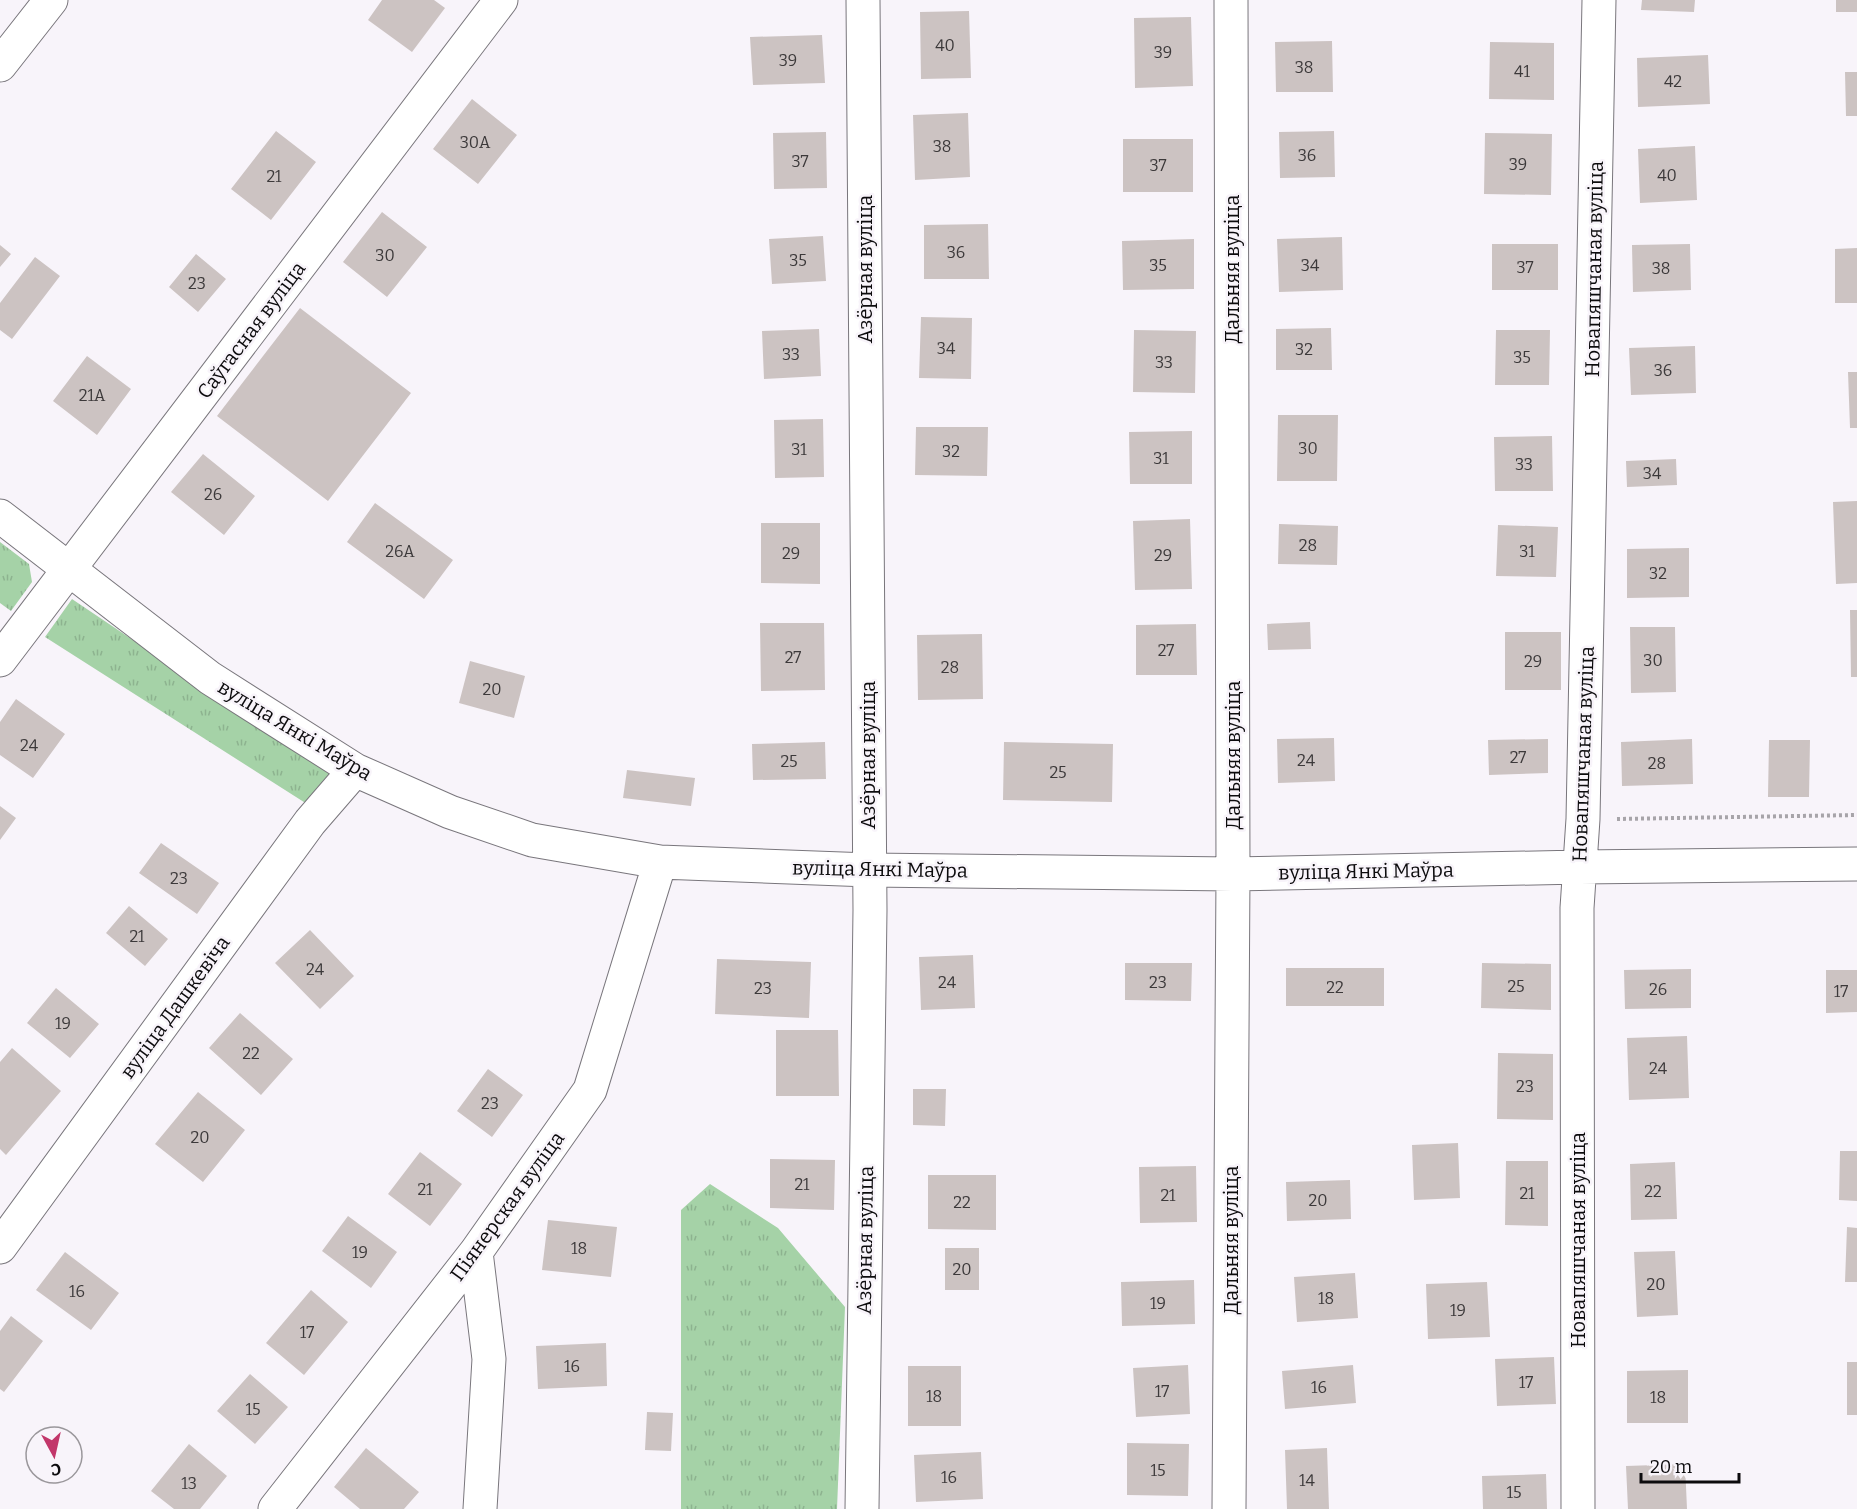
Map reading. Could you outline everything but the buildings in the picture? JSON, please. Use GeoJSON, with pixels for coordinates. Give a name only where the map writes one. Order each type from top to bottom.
{"type":"FeatureCollection","features":[{"type":"Feature","properties":{"kind":"street"},"geometry":{"type":"LineString","coordinates":[[0,65],[51,0]]}},
{"type":"Feature","properties":{"kind":"street","name":"Саўгасная вуліца"},"geometry":{"type":"LineString","coordinates":[[0,660],[501,0]]}},
{"type":"Feature","properties":{"kind":"street","name":"Азёрная вуліца"},"geometry":{"type":"LineString","coordinates":[[862,1509],[869,870],[863,0]]}},
{"type":"Feature","properties":{"kind":"street","name":"Дальняя вуліца"},"geometry":{"type":"LineString","coordinates":[[1229,1509],[1233,874],[1231,0]]}},
{"type":"Feature","properties":{"kind":"street","name":"Новапяшчаная вуліца"},"geometry":{"type":"LineString","coordinates":[[1578,1509],[1577,908],[1583,819],[1599,0]]}},
{"type":"Feature","properties":{"kind":"street","name":"вуліца Янкі Маўра"},"geometry":{"type":"LineString","coordinates":[[0,516],[210,678],[355,770],[450,812],[532,840],[660,862],[869,870],[1233,874],[1857,864]]}},
{"type":"Feature","properties":{"kind":"street","name":"вуліца Дашкевіча"},"geometry":{"type":"LineString","coordinates":[[0,1247],[310,822],[355,770]]}},
{"type":"Feature","properties":{"kind":"street","name":"Піянерская вуліца"},"geometry":{"type":"LineString","coordinates":[[275,1509],[476,1252],[590,1090],[660,862]]}},
{"type":"Feature","properties":{"kind":"street"},"geometry":{"type":"LineString","coordinates":[[476,1252],[489,1359],[480,1509]]}},
{"type":"Feature","properties":{"kind":"path"},"geometry":{"type":"LineString","coordinates":[[1583,819],[1857,815]]}},
{"type":"Feature","properties":{"kind":"green space"},"geometry":{"type":"Polygon","coordinates":[[[0,542],[29,564],[32,582],[11,611],[0,603],[0,542]]]}},
{"type":"Feature","properties":{"kind":"green space"},"geometry":{"type":"Polygon","coordinates":[[[72,599],[333,775],[307,804],[45,637],[72,599]]]}},
{"type":"Feature","properties":{"kind":"green space"},"geometry":{"type":"Polygon","coordinates":[[[710,1184],[778,1228],[845,1307],[837,1509],[681,1509],[681,1210],[710,1184]]]}}]}
